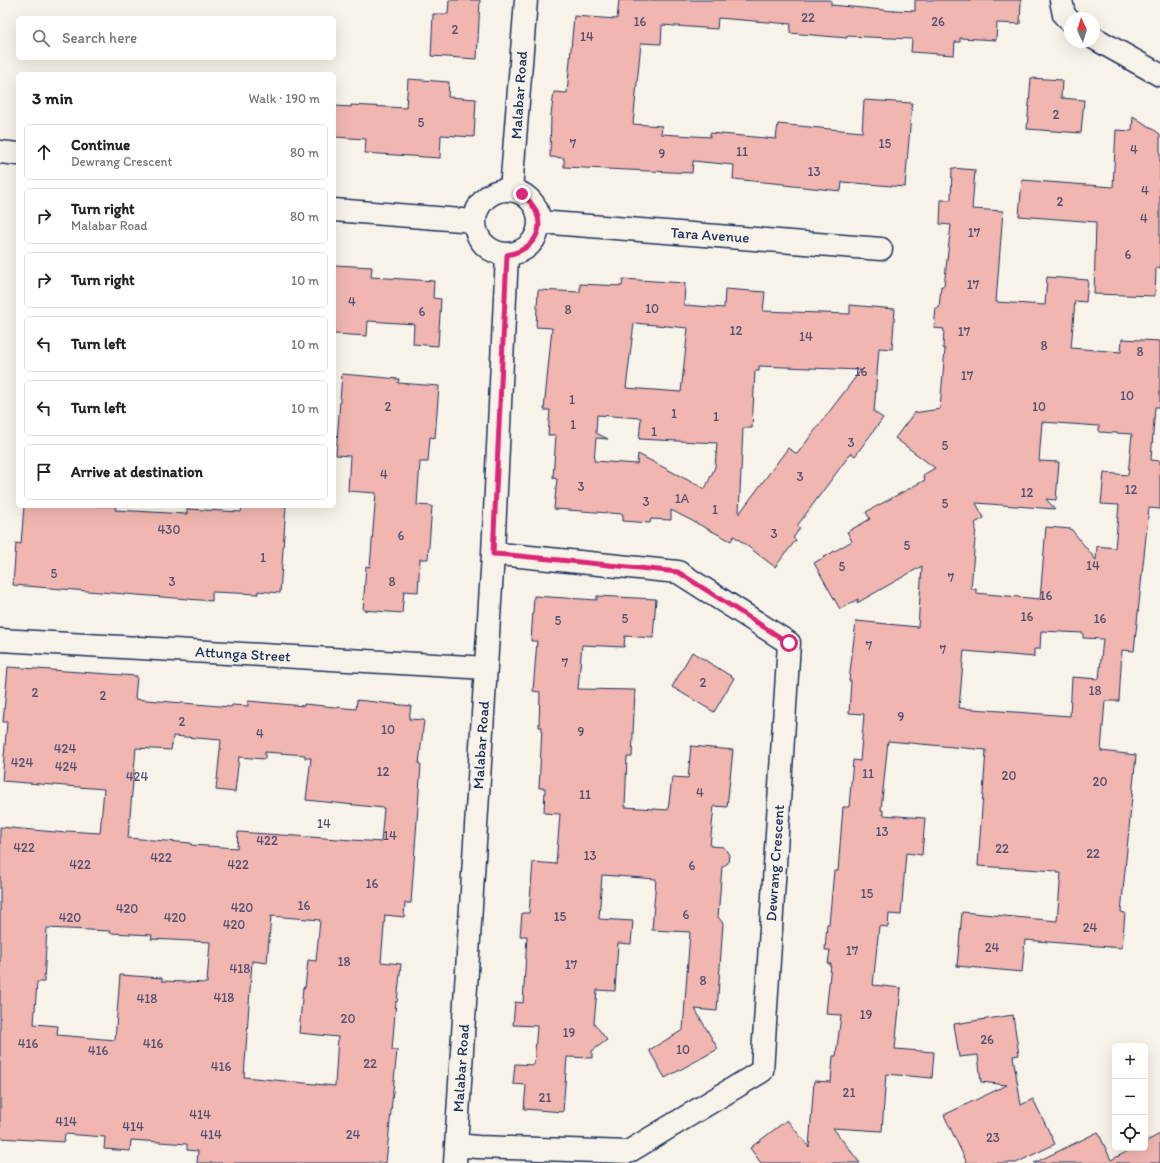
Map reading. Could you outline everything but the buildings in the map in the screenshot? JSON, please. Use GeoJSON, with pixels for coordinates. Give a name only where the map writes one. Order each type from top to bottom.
{"type":"FeatureCollection","features":[{"type":"Feature","properties":{"kind":"street","name":"Malabar Road"},"geometry":{"type":"LineString","coordinates":[[511,190],[526,0]]}},
{"type":"Feature","properties":{"kind":"street"},"geometry":{"type":"LineString","coordinates":[[1061,0],[1064,15]]}},
{"type":"Feature","properties":{"kind":"street"},"geometry":{"type":"LineString","coordinates":[[1100,41],[1160,74]]}},
{"type":"Feature","properties":{"kind":"street"},"geometry":{"type":"LineString","coordinates":[[0,152],[16,154]]}},
{"type":"Feature","properties":{"kind":"street"},"geometry":{"type":"LineString","coordinates":[[511,190],[522,194],[531,201],[537,211],[539,222],[537,234],[528,247],[519,253],[507,255],[489,250],[481,242],[476,232],[474,220],[476,210],[487,197],[497,192],[511,190]]}},
{"type":"Feature","properties":{"kind":"street"},"geometry":{"type":"LineString","coordinates":[[336,210],[474,220]]}},
{"type":"Feature","properties":{"kind":"street","name":"Tara Avenue"},"geometry":{"type":"LineString","coordinates":[[539,222],[881,249]]}},
{"type":"Feature","properties":{"kind":"street","name":"Malabar Road"},"geometry":{"type":"LineString","coordinates":[[455,1154],[493,554],[507,255]]}},
{"type":"Feature","properties":{"kind":"street","name":"Dewrang Crescent"},"geometry":{"type":"LineString","coordinates":[[455,1154],[628,1152],[762,1071],[769,961],[789,643],[678,572],[493,554]]}},
{"type":"Feature","properties":{"kind":"street","name":"Attunga Street"},"geometry":{"type":"LineString","coordinates":[[0,640],[486,668]]}},
{"type":"Feature","properties":{"kind":"route"},"geometry":{"type":"LineString","coordinates":[[522,194],[531,201],[537,211],[539,222],[537,234],[528,247],[519,253],[507,255],[493,554],[678,572],[789,643]]}}]}
